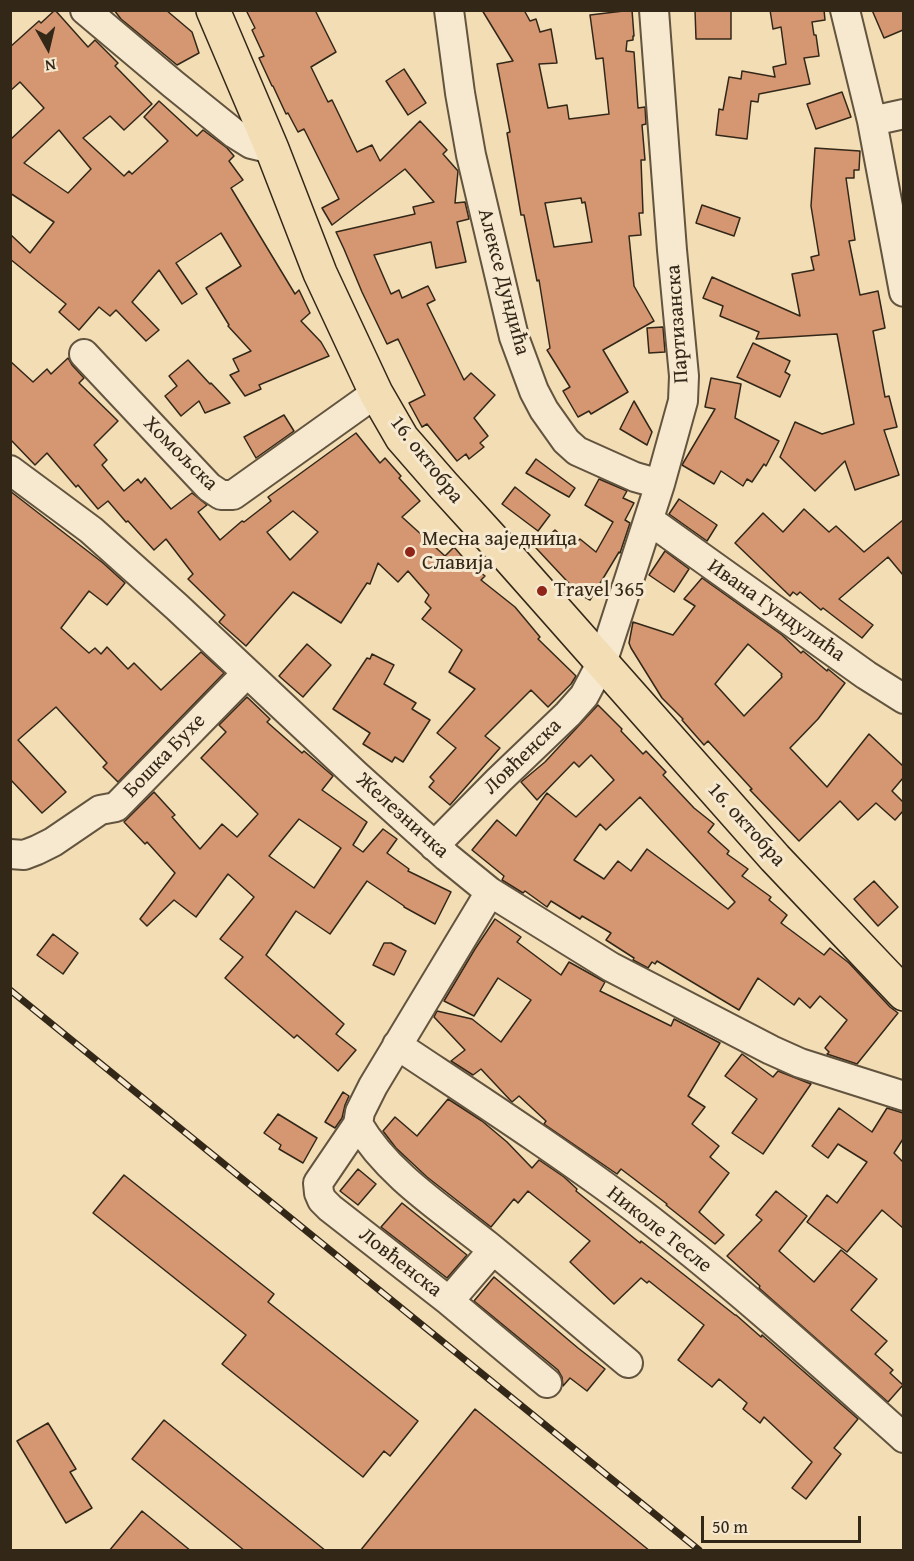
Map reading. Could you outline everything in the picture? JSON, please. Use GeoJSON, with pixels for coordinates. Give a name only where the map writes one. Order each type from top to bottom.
{"type":"FeatureCollection","features":[{"type":"Feature","properties":{"kind":"main road","name":"16. октобра"},"geometry":{"type":"LineString","coordinates":[[213,10],[272,149],[320,273],[376,393],[402,438],[775,858],[903,994]]}},
{"type":"Feature","properties":{"kind":"street"},"geometry":{"type":"LineString","coordinates":[[85,10],[235,134],[251,144],[272,149]]}},
{"type":"Feature","properties":{"kind":"street","name":"Алексе Дундића"},"geometry":{"type":"LineString","coordinates":[[449,10],[460,93],[476,176],[514,337],[534,391],[544,410],[566,441],[577,451],[635,477],[660,484]]}},
{"type":"Feature","properties":{"kind":"street","name":"Партизанска"},"geometry":{"type":"LineString","coordinates":[[602,662],[660,484],[682,401],[684,376],[654,10]]}},
{"type":"Feature","properties":{"kind":"street"},"geometry":{"type":"LineString","coordinates":[[845,10],[872,121],[903,292]]}},
{"type":"Feature","properties":{"kind":"street"},"geometry":{"type":"LineString","coordinates":[[872,121],[903,114]]}},
{"type":"Feature","properties":{"kind":"street","name":"Хомољска"},"geometry":{"type":"LineString","coordinates":[[84,354],[209,487],[221,495],[233,495],[376,393]]}},
{"type":"Feature","properties":{"kind":"street","name":"Железничка"},"geometry":{"type":"LineString","coordinates":[[10,470],[91,530],[177,607],[356,775],[490,892],[611,967],[771,1050],[800,1063],[903,1096]]}},
{"type":"Feature","properties":{"kind":"street","name":"Ивана Гундулића"},"geometry":{"type":"LineString","coordinates":[[649,520],[903,699]]}},
{"type":"Feature","properties":{"kind":"street","name":"Ловћенска"},"geometry":{"type":"LineString","coordinates":[[435,846],[568,714],[584,696],[602,662]]}},
{"type":"Feature","properties":{"kind":"street","name":"Бошка Бухе"},"geometry":{"type":"LineString","coordinates":[[10,854],[24,855],[37,850],[53,842],[100,810],[116,807],[247,673]]}},
{"type":"Feature","properties":{"kind":"street","name":"Ловћенска"},"geometry":{"type":"LineString","coordinates":[[490,892],[397,1045],[360,1112],[358,1124],[318,1183],[319,1193],[322,1200],[547,1383]]}},
{"type":"Feature","properties":{"kind":"street","name":"Николе Тесле"},"geometry":{"type":"LineString","coordinates":[[397,1045],[513,1122],[636,1210],[695,1256],[903,1438]]}},
{"type":"Feature","properties":{"kind":"street"},"geometry":{"type":"LineString","coordinates":[[358,1124],[375,1150],[401,1177],[493,1250],[628,1363]]}},
{"type":"Feature","properties":{"kind":"street"},"geometry":{"type":"LineString","coordinates":[[449,1301],[493,1250]]}},
{"type":"Feature","properties":{"kind":"building"},"geometry":{"type":"Polygon","coordinates":[[[55,10],[88,47],[95,40],[118,63],[115,66],[152,104],[124,130],[110,116],[83,138],[124,176],[129,171],[132,174],[168,141],[144,117],[159,101],[197,136],[203,130],[234,156],[229,161],[243,180],[231,188],[295,294],[299,290],[310,313],[301,321],[321,342],[329,356],[259,385],[261,389],[245,396],[230,375],[239,371],[233,359],[251,351],[228,326],[206,288],[241,266],[221,233],[176,263],[197,294],[182,304],[159,270],[132,302],[159,330],[146,341],[116,310],[110,316],[99,307],[79,330],[59,312],[66,304],[10,259],[10,234],[30,253],[54,222],[10,193],[10,140],[44,108],[20,82],[10,91],[10,47],[39,21],[41,23],[55,10]],[[59,130],[24,163],[68,193],[91,169],[59,130]]]}},
{"type":"Feature","properties":{"kind":"building"},"geometry":{"type":"Polygon","coordinates":[[[114,10],[166,10],[192,32],[199,53],[177,65],[121,19],[114,10]]]}},
{"type":"Feature","properties":{"kind":"building"},"geometry":{"type":"Polygon","coordinates":[[[246,10],[315,10],[336,52],[311,67],[328,102],[332,100],[357,152],[372,145],[380,161],[420,121],[447,150],[443,154],[458,171],[455,203],[465,202],[469,219],[457,222],[466,262],[436,268],[431,242],[374,255],[391,294],[399,290],[402,298],[428,286],[435,300],[427,304],[464,380],[471,373],[495,395],[474,418],[488,436],[480,443],[484,447],[469,459],[466,454],[457,461],[427,424],[422,427],[409,403],[425,395],[398,339],[387,344],[336,232],[415,214],[413,207],[434,202],[405,169],[332,225],[322,208],[339,199],[304,129],[298,132],[272,86],[259,58],[264,56],[252,30],[255,28],[246,10]]]}},
{"type":"Feature","properties":{"kind":"building"},"geometry":{"type":"Polygon","coordinates":[[[482,10],[524,10],[530,21],[536,19],[540,32],[551,29],[557,63],[539,64],[548,108],[567,105],[569,119],[609,114],[603,58],[596,59],[590,15],[632,10],[634,36],[633,40],[627,41],[626,51],[634,52],[638,108],[645,107],[646,124],[642,125],[645,160],[641,160],[643,213],[639,213],[641,235],[629,236],[634,286],[654,321],[603,350],[628,392],[591,414],[589,411],[578,417],[563,391],[570,387],[547,350],[550,348],[539,280],[537,281],[524,215],[521,215],[507,133],[510,132],[497,64],[513,61],[482,10]],[[581,198],[545,203],[554,247],[592,242],[585,202],[582,203],[581,198]]]}},
{"type":"Feature","properties":{"kind":"building"},"geometry":{"type":"Polygon","coordinates":[[[695,10],[731,10],[731,39],[696,39],[695,10]]]}},
{"type":"Feature","properties":{"kind":"building"},"geometry":{"type":"Polygon","coordinates":[[[770,10],[824,10],[825,20],[812,22],[819,56],[804,58],[810,84],[759,94],[758,102],[751,101],[747,139],[716,135],[719,109],[723,110],[729,77],[741,79],[742,71],[775,77],[773,67],[786,64],[781,27],[773,29],[770,10]]]}},
{"type":"Feature","properties":{"kind":"building"},"geometry":{"type":"Polygon","coordinates":[[[872,10],[903,10],[903,30],[884,38],[872,10]]]}},
{"type":"Feature","properties":{"kind":"building"},"geometry":{"type":"Polygon","coordinates":[[[404,69],[426,103],[408,115],[386,81],[404,69]]]}},
{"type":"Feature","properties":{"kind":"building"},"geometry":{"type":"Polygon","coordinates":[[[842,92],[851,117],[816,129],[807,104],[842,92]]]}},
{"type":"Feature","properties":{"kind":"building"},"geometry":{"type":"Polygon","coordinates":[[[815,148],[860,151],[859,170],[854,170],[854,178],[846,178],[855,240],[849,241],[860,295],[878,291],[885,328],[873,331],[885,397],[889,396],[897,427],[884,430],[899,475],[855,490],[845,461],[815,491],[780,457],[795,422],[822,434],[854,424],[837,334],[756,339],[759,332],[720,316],[723,306],[703,298],[712,277],[800,316],[792,274],[814,270],[811,257],[819,255],[811,206],[815,148]]]}},
{"type":"Feature","properties":{"kind":"building"},"geometry":{"type":"Polygon","coordinates":[[[702,205],[740,218],[734,236],[696,223],[702,205]]]}},
{"type":"Feature","properties":{"kind":"building"},"geometry":{"type":"Polygon","coordinates":[[[663,327],[665,352],[649,353],[647,328],[663,327]]]}},
{"type":"Feature","properties":{"kind":"building"},"geometry":{"type":"Polygon","coordinates":[[[753,343],[790,361],[785,372],[790,375],[780,397],[737,377],[753,343]]]}},
{"type":"Feature","properties":{"kind":"building"},"geometry":{"type":"Polygon","coordinates":[[[68,358],[84,378],[79,383],[118,421],[94,445],[107,460],[102,465],[124,491],[138,479],[141,483],[145,478],[171,509],[192,493],[207,505],[198,512],[220,540],[271,501],[268,497],[356,433],[380,463],[385,458],[420,501],[402,517],[445,556],[454,547],[467,562],[485,576],[481,580],[515,607],[540,637],[538,639],[576,676],[548,707],[531,690],[485,736],[500,748],[450,805],[429,787],[434,781],[430,777],[456,748],[437,733],[475,689],[449,672],[462,650],[422,619],[431,608],[425,602],[429,595],[408,571],[398,582],[378,563],[370,584],[367,583],[341,623],[293,592],[246,646],[219,622],[225,615],[188,579],[193,574],[166,539],[154,550],[108,501],[98,509],[47,453],[35,465],[10,439],[10,361],[33,382],[47,369],[51,374],[68,358]],[[293,511],[267,532],[290,560],[318,532],[293,511]]]}},
{"type":"Feature","properties":{"kind":"building"},"geometry":{"type":"Polygon","coordinates":[[[188,360],[230,403],[205,413],[199,401],[181,416],[165,396],[177,386],[169,376],[188,360]]]}},
{"type":"Feature","properties":{"kind":"building"},"geometry":{"type":"Polygon","coordinates":[[[711,378],[741,384],[735,418],[779,441],[766,466],[764,464],[752,482],[747,479],[743,486],[721,471],[714,484],[682,465],[715,409],[705,407],[711,378]]]}},
{"type":"Feature","properties":{"kind":"building"},"geometry":{"type":"Polygon","coordinates":[[[634,401],[652,432],[647,445],[620,429],[634,401]]]}},
{"type":"Feature","properties":{"kind":"building"},"geometry":{"type":"Polygon","coordinates":[[[284,415],[294,431],[256,458],[244,437],[284,415]]]}},
{"type":"Feature","properties":{"kind":"building"},"geometry":{"type":"Polygon","coordinates":[[[536,459],[575,488],[569,497],[526,473],[536,459]]]}},
{"type":"Feature","properties":{"kind":"building"},"geometry":{"type":"Polygon","coordinates":[[[599,479],[627,491],[623,498],[634,503],[625,520],[630,523],[620,553],[590,600],[579,594],[536,548],[555,530],[573,546],[580,539],[596,552],[613,522],[585,505],[599,479]]]}},
{"type":"Feature","properties":{"kind":"building"},"geometry":{"type":"Polygon","coordinates":[[[515,487],[550,515],[538,531],[502,504],[515,487]]]}},
{"type":"Feature","properties":{"kind":"building"},"geometry":{"type":"Polygon","coordinates":[[[10,491],[103,563],[125,583],[107,605],[89,591],[61,628],[89,653],[95,648],[101,654],[107,647],[128,669],[134,663],[161,690],[201,652],[224,673],[118,782],[103,767],[107,763],[56,707],[18,740],[66,792],[42,813],[10,779],[10,491]]]}},
{"type":"Feature","properties":{"kind":"building"},"geometry":{"type":"Polygon","coordinates":[[[679,499],[717,525],[707,541],[669,514],[679,499]]]}},
{"type":"Feature","properties":{"kind":"building"},"geometry":{"type":"Polygon","coordinates":[[[804,509],[829,532],[836,526],[864,552],[903,520],[903,575],[888,557],[839,599],[873,625],[862,638],[823,608],[821,610],[800,592],[797,595],[793,592],[790,596],[735,543],[763,513],[783,532],[804,509]]]}},
{"type":"Feature","properties":{"kind":"building"},"geometry":{"type":"Polygon","coordinates":[[[665,551],[689,569],[674,592],[649,575],[665,551]]]}},
{"type":"Feature","properties":{"kind":"building"},"geometry":{"type":"Polygon","coordinates":[[[702,578],[782,635],[801,653],[803,651],[845,683],[818,719],[790,748],[827,787],[869,734],[903,766],[903,778],[892,791],[903,802],[903,811],[895,820],[876,803],[858,820],[840,801],[799,841],[750,790],[752,789],[708,741],[704,745],[662,698],[629,643],[633,622],[673,635],[695,606],[684,599],[702,578]],[[748,644],[715,684],[744,716],[782,677],[782,674],[748,644]]]}},
{"type":"Feature","properties":{"kind":"building"},"geometry":{"type":"Polygon","coordinates":[[[307,644],[331,665],[303,697],[279,676],[307,644]]]}},
{"type":"Feature","properties":{"kind":"building"},"geometry":{"type":"Polygon","coordinates":[[[372,654],[394,665],[384,684],[416,703],[412,709],[430,720],[403,762],[395,757],[392,762],[363,744],[370,733],[333,709],[372,654]]]}},
{"type":"Feature","properties":{"kind":"building"},"geometry":{"type":"Polygon","coordinates":[[[247,697],[270,719],[267,722],[302,753],[304,751],[333,776],[322,790],[367,822],[353,845],[363,852],[383,829],[397,839],[387,853],[409,869],[408,871],[451,892],[435,924],[404,907],[367,881],[330,934],[296,911],[266,955],[344,1024],[336,1034],[356,1050],[338,1071],[297,1035],[294,1038],[225,978],[243,957],[220,939],[254,897],[228,874],[196,917],[174,900],[147,926],[140,919],[175,873],[147,842],[145,844],[124,822],[154,792],[175,815],[172,817],[200,849],[222,824],[237,837],[258,814],[201,758],[226,732],[219,725],[247,697]],[[299,819],[269,856],[314,888],[341,848],[299,819]]]}},
{"type":"Feature","properties":{"kind":"building"},"geometry":{"type":"Polygon","coordinates":[[[598,705],[643,754],[646,751],[666,772],[663,775],[694,808],[714,824],[708,832],[729,851],[727,854],[748,869],[742,876],[771,897],[769,900],[787,915],[781,923],[824,955],[830,948],[849,963],[898,1013],[857,1064],[827,1054],[829,1052],[825,1048],[847,1020],[820,996],[810,1008],[799,998],[794,1005],[758,978],[739,1010],[657,961],[655,964],[652,962],[648,968],[633,960],[634,958],[606,940],[611,933],[582,916],[580,919],[551,901],[547,907],[525,891],[523,893],[502,880],[504,876],[472,850],[497,820],[516,836],[547,793],[576,817],[614,780],[591,755],[579,767],[574,762],[537,800],[521,782],[545,762],[598,705]],[[640,797],[606,830],[600,824],[574,860],[604,879],[618,861],[631,871],[647,849],[728,909],[735,902],[640,797]]]}},
{"type":"Feature","properties":{"kind":"building"},"geometry":{"type":"Polygon","coordinates":[[[874,881],[898,907],[878,926],[854,899],[874,881]]]}},
{"type":"Feature","properties":{"kind":"building"},"geometry":{"type":"Polygon","coordinates":[[[495,919],[521,937],[517,942],[561,975],[569,962],[605,982],[600,991],[671,1026],[674,1019],[720,1043],[688,1096],[705,1107],[692,1124],[719,1146],[710,1157],[729,1173],[699,1212],[724,1235],[715,1244],[621,1169],[617,1174],[544,1124],[546,1121],[519,1096],[512,1102],[481,1069],[473,1075],[451,1061],[465,1050],[434,1017],[437,1011],[472,1019],[501,1042],[531,1000],[498,978],[474,1016],[444,1001],[495,919]]]}},
{"type":"Feature","properties":{"kind":"building"},"geometry":{"type":"Polygon","coordinates":[[[53,934],[78,953],[63,974],[37,955],[53,934]]]}},
{"type":"Feature","properties":{"kind":"building"},"geometry":{"type":"Polygon","coordinates":[[[384,943],[391,943],[406,951],[394,975],[373,965],[384,943]]]}},
{"type":"Feature","properties":{"kind":"building"},"geometry":{"type":"Polygon","coordinates":[[[742,1054],[773,1077],[778,1071],[811,1084],[763,1154],[732,1133],[757,1099],[725,1076],[742,1054]]]}},
{"type":"Feature","properties":{"kind":"building"},"geometry":{"type":"Polygon","coordinates":[[[343,1092],[349,1096],[342,1118],[335,1128],[325,1122],[343,1092]]]}},
{"type":"Feature","properties":{"kind":"building"},"geometry":{"type":"Polygon","coordinates":[[[448,1099],[482,1121],[507,1142],[532,1168],[539,1160],[564,1177],[577,1189],[576,1191],[640,1243],[641,1241],[761,1337],[762,1335],[858,1419],[834,1448],[841,1454],[806,1499],[792,1488],[812,1462],[764,1417],[760,1423],[743,1409],[747,1403],[719,1379],[712,1387],[678,1360],[704,1325],[649,1281],[647,1283],[641,1278],[614,1304],[570,1262],[590,1241],[528,1191],[518,1203],[514,1199],[491,1227],[427,1177],[396,1148],[383,1131],[395,1117],[417,1136],[448,1099]]]}},
{"type":"Feature","properties":{"kind":"building"},"geometry":{"type":"Polygon","coordinates":[[[839,1108],[872,1132],[887,1108],[903,1113],[903,1139],[894,1153],[903,1162],[903,1228],[882,1210],[847,1252],[807,1222],[827,1195],[837,1203],[867,1162],[838,1144],[828,1158],[812,1146],[839,1108]]]}},
{"type":"Feature","properties":{"kind":"building"},"geometry":{"type":"Polygon","coordinates":[[[278,1114],[317,1138],[303,1163],[279,1149],[281,1145],[264,1133],[278,1114]]]}},
{"type":"Feature","properties":{"kind":"building"},"geometry":{"type":"Polygon","coordinates":[[[358,1169],[376,1184],[358,1205],[340,1191],[358,1169]]]}},
{"type":"Feature","properties":{"kind":"building"},"geometry":{"type":"Polygon","coordinates":[[[124,1175],[274,1294],[268,1302],[418,1421],[390,1456],[384,1451],[363,1477],[222,1364],[246,1335],[93,1213],[124,1175]]]}},
{"type":"Feature","properties":{"kind":"building"},"geometry":{"type":"Polygon","coordinates":[[[776,1191],[807,1216],[779,1251],[814,1282],[841,1250],[877,1279],[851,1310],[887,1341],[875,1354],[893,1370],[890,1373],[903,1385],[888,1402],[759,1288],[760,1286],[727,1256],[762,1220],[756,1215],[776,1191]]]}},
{"type":"Feature","properties":{"kind":"building"},"geometry":{"type":"Polygon","coordinates":[[[402,1203],[467,1255],[447,1278],[381,1227],[402,1203]]]}},
{"type":"Feature","properties":{"kind":"building"},"geometry":{"type":"Polygon","coordinates":[[[494,1277],[605,1369],[587,1391],[570,1378],[563,1386],[558,1370],[474,1301],[494,1277]]]}},
{"type":"Feature","properties":{"kind":"building"},"geometry":{"type":"Polygon","coordinates":[[[475,1409],[650,1551],[360,1551],[475,1409]]]}},
{"type":"Feature","properties":{"kind":"building"},"geometry":{"type":"Polygon","coordinates":[[[164,1420],[326,1551],[245,1551],[132,1459],[164,1420]]]}},
{"type":"Feature","properties":{"kind":"building"},"geometry":{"type":"Polygon","coordinates":[[[48,1423],[76,1469],[70,1472],[92,1508],[66,1523],[17,1441],[48,1423]]]}},
{"type":"Feature","properties":{"kind":"building"},"geometry":{"type":"Polygon","coordinates":[[[142,1511],[191,1551],[109,1551],[142,1511]]]}},
{"type":"Feature","properties":{"kind":"railway"},"geometry":{"type":"LineString","coordinates":[[10,990],[699,1550]]}},
{"type":"Feature","properties":{"kind":"place","name":"Месна заједница Славија"},"geometry":{"type":"Point","coordinates":[410,552]}},
{"type":"Feature","properties":{"kind":"place","name":"Travel 365"},"geometry":{"type":"Point","coordinates":[542,591]}}]}
